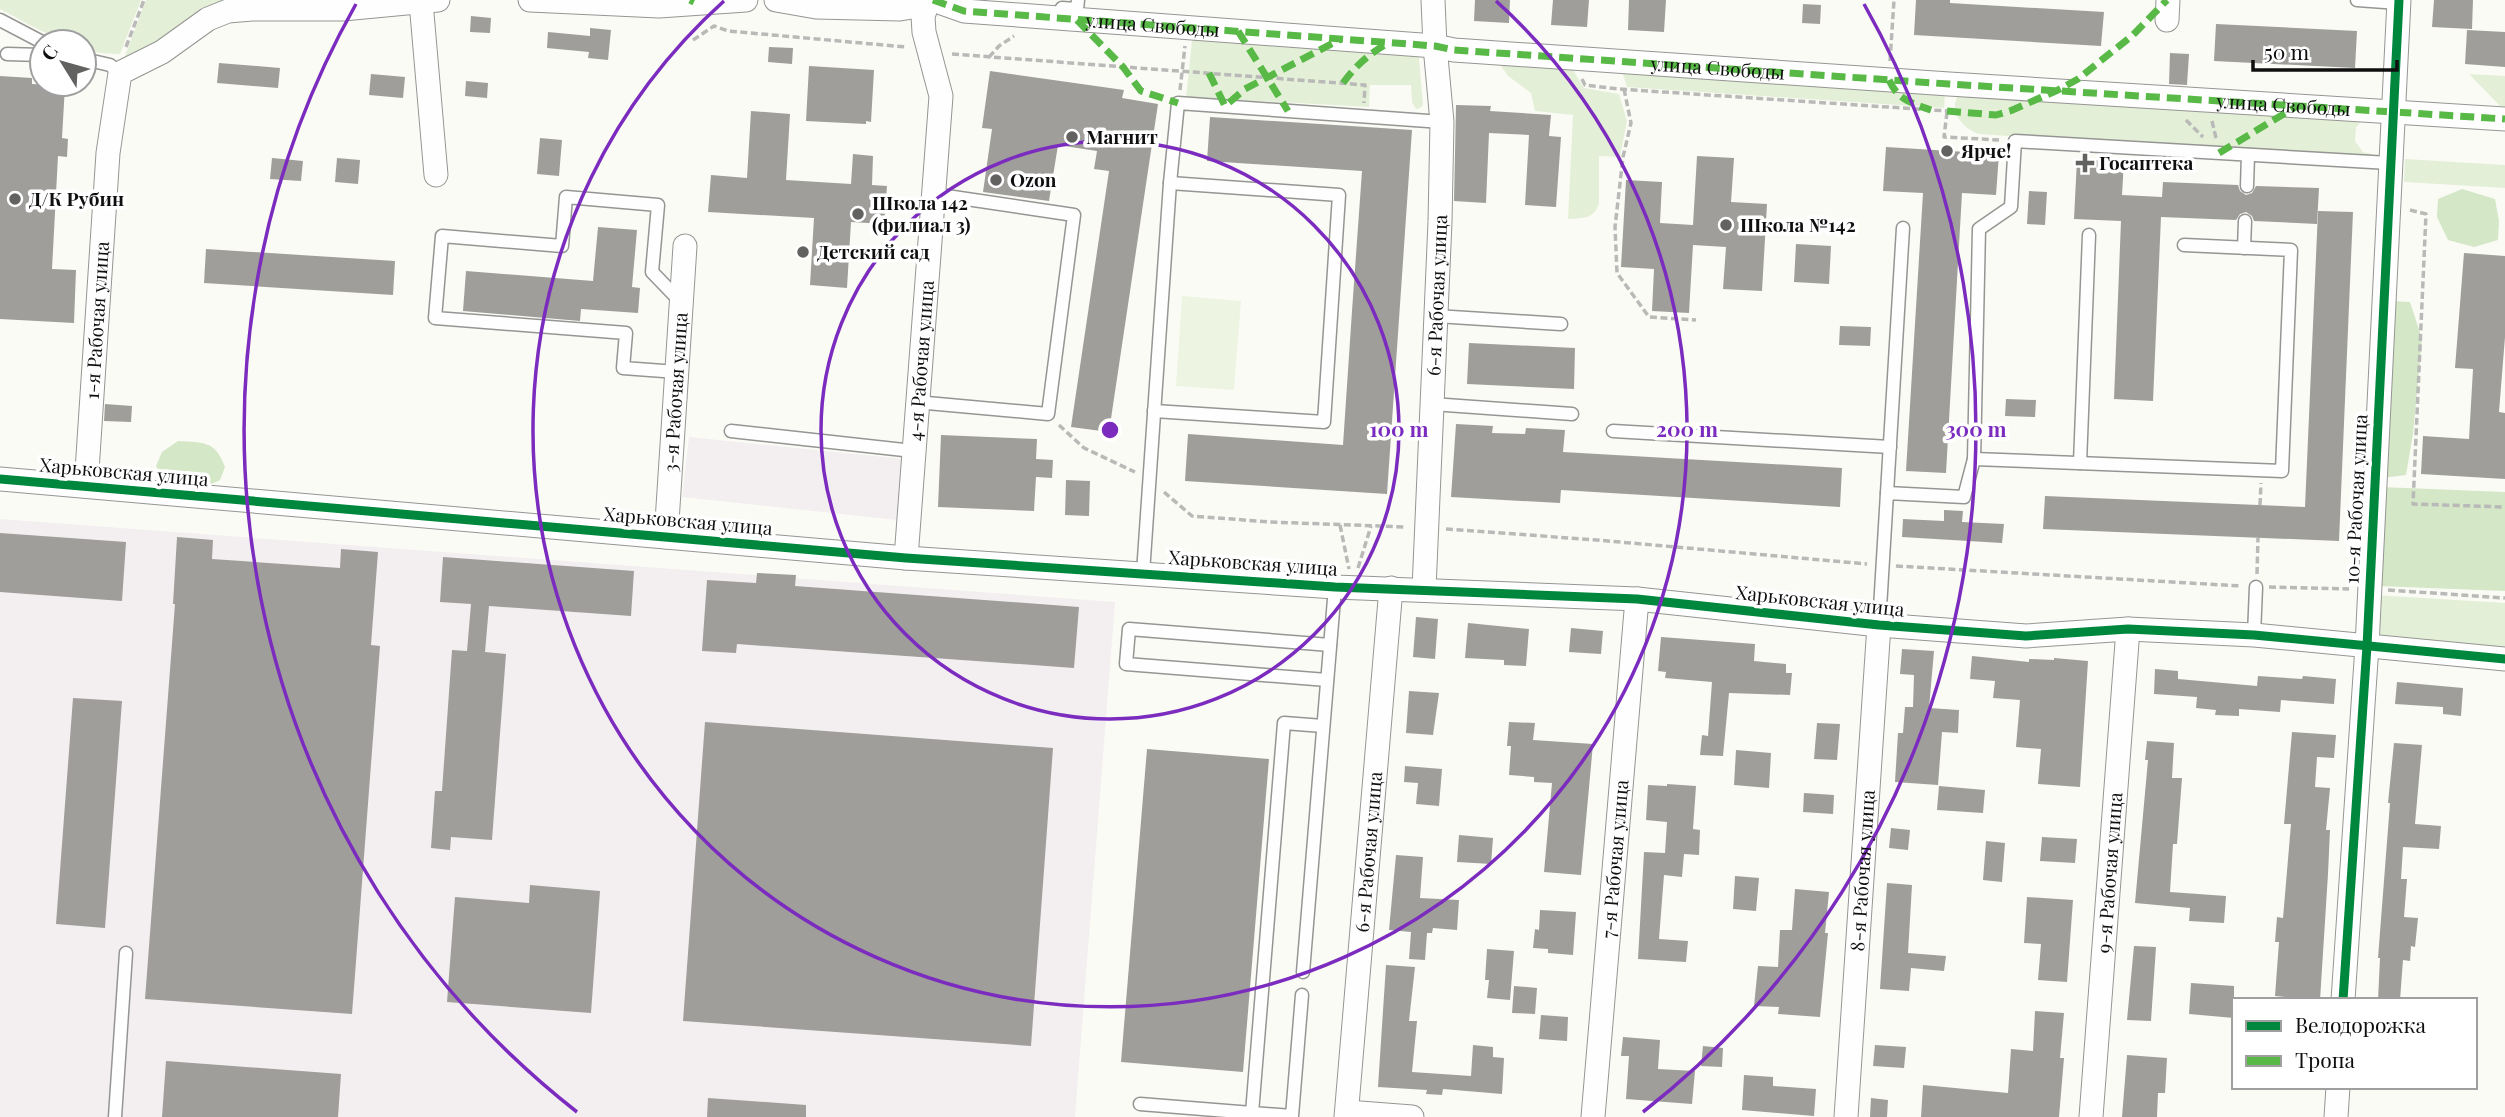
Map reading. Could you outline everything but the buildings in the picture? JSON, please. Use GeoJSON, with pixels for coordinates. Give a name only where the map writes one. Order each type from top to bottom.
{"type":"FeatureCollection","features":[{"type":"Feature","properties":{"kind":"street"},"geometry":{"type":"LineString","coordinates":[[530,0],[659,6],[692,1],[746,0]]}},
{"type":"Feature","properties":{"kind":"street"},"geometry":{"type":"LineString","coordinates":[[776,0],[816,7],[900,9],[930,0]]}},
{"type":"Feature","properties":{"kind":"street","name":"улица Свободы"},"geometry":{"type":"LineString","coordinates":[[930,0],[964,11],[1435,46],[1454,50],[2505,119]]}},
{"type":"Feature","properties":{"kind":"street","name":"4-я Рабочая улица"},"geometry":{"type":"LineString","coordinates":[[906,558],[941,96],[924,32],[923,16],[930,0]]}},
{"type":"Feature","properties":{"kind":"street","name":"6-я Рабочая улица"},"geometry":{"type":"LineString","coordinates":[[1424,589],[1441,121],[1433,0]]}},
{"type":"Feature","properties":{"kind":"street"},"geometry":{"type":"LineString","coordinates":[[120,73],[162,52],[208,19],[228,11],[342,9],[430,1],[436,175]]}},
{"type":"Feature","properties":{"kind":"street","name":"10-я Рабочая улица"},"geometry":{"type":"LineString","coordinates":[[2343,998],[2367,646],[2399,1]]}},
{"type":"Feature","properties":{"kind":"street","name":"1-я Рабочая улица"},"geometry":{"type":"LineString","coordinates":[[86,485],[108,153],[120,73]]}},
{"type":"Feature","properties":{"kind":"street","name":"3-я Рабочая улица"},"geometry":{"type":"LineString","coordinates":[[666,537],[685,246]]}},
{"type":"Feature","properties":{"kind":"street","name":"Харьковская улица"},"geometry":{"type":"LineString","coordinates":[[0,479],[906,558],[1344,587],[1637,599],[1879,625],[2026,636],[2127,629],[2254,635],[2505,659]]}},
{"type":"Feature","properties":{"kind":"street","name":"6-я Рабочая улица"},"geometry":{"type":"LineString","coordinates":[[1346,1115],[1391,588]]}},
{"type":"Feature","properties":{"kind":"street","name":"7-я Рабочая улица"},"geometry":{"type":"LineString","coordinates":[[1593,1117],[1637,599]]}},
{"type":"Feature","properties":{"kind":"street","name":"8-я Рабочая улица"},"geometry":{"type":"LineString","coordinates":[[1846,1117],[1879,625]]}},
{"type":"Feature","properties":{"kind":"street","name":"9-я Рабочая улица"},"geometry":{"type":"LineString","coordinates":[[2091,1117],[2127,629]]}},
{"type":"Feature","properties":{"kind":"street"},"geometry":{"type":"LineString","coordinates":[[2336,1117],[2337,1089]]}},
{"type":"Feature","properties":{"kind":"street"},"geometry":{"type":"LineString","coordinates":[[1346,1115],[1412,1117]]}},
{"type":"Feature","properties":{"kind":"lane"},"geometry":{"type":"LineString","coordinates":[[957,0],[1077,9],[1078,0]]}},
{"type":"Feature","properties":{"kind":"lane"},"geometry":{"type":"LineString","coordinates":[[2357,0],[2399,1]]}},
{"type":"Feature","properties":{"kind":"lane"},"geometry":{"type":"LineString","coordinates":[[0,20],[28,35]]}},
{"type":"Feature","properties":{"kind":"lane"},"geometry":{"type":"LineString","coordinates":[[8,54],[28,55]]}},
{"type":"Feature","properties":{"kind":"lane"},"geometry":{"type":"LineString","coordinates":[[98,62],[110,65],[120,73]]}},
{"type":"Feature","properties":{"kind":"lane"},"geometry":{"type":"LineString","coordinates":[[1143,573],[1178,103],[1441,121]]}},
{"type":"Feature","properties":{"kind":"lane"},"geometry":{"type":"LineString","coordinates":[[1887,493],[1964,498],[1975,459],[1979,229],[2011,207],[2015,141],[2389,163]]}},
{"type":"Feature","properties":{"kind":"lane"},"geometry":{"type":"LineString","coordinates":[[2247,186],[2248,155]]}},
{"type":"Feature","properties":{"kind":"lane"},"geometry":{"type":"LineString","coordinates":[[1154,411],[1324,422],[1339,195],[1170,183]]}},
{"type":"Feature","properties":{"kind":"lane"},"geometry":{"type":"LineString","coordinates":[[916,402],[1048,414],[1073,215],[933,194]]}},
{"type":"Feature","properties":{"kind":"lane"},"geometry":{"type":"LineString","coordinates":[[677,372],[623,368],[626,333],[435,318],[442,236],[562,246],[566,197],[658,205],[652,272],[681,302]]}},
{"type":"Feature","properties":{"kind":"lane"},"geometry":{"type":"LineString","coordinates":[[2244,248],[2245,221]]}},
{"type":"Feature","properties":{"kind":"lane"},"geometry":{"type":"LineString","coordinates":[[1879,625],[1903,228]]}},
{"type":"Feature","properties":{"kind":"lane"},"geometry":{"type":"LineString","coordinates":[[2080,463],[2090,235]]}},
{"type":"Feature","properties":{"kind":"lane"},"geometry":{"type":"LineString","coordinates":[[1975,459],[2282,471],[2291,250],[2184,246]]}},
{"type":"Feature","properties":{"kind":"lane"},"geometry":{"type":"LineString","coordinates":[[1436,316],[1561,324]]}},
{"type":"Feature","properties":{"kind":"lane"},"geometry":{"type":"LineString","coordinates":[[1432,404],[1572,414]]}},
{"type":"Feature","properties":{"kind":"lane"},"geometry":{"type":"LineString","coordinates":[[1612,431],[1890,447]]}},
{"type":"Feature","properties":{"kind":"lane"},"geometry":{"type":"LineString","coordinates":[[731,432],[913,451]]}},
{"type":"Feature","properties":{"kind":"lane"},"geometry":{"type":"LineString","coordinates":[[1303,972],[1330,645],[1344,587]]}},
{"type":"Feature","properties":{"kind":"lane"},"geometry":{"type":"LineString","coordinates":[[2254,635],[2256,587]]}},
{"type":"Feature","properties":{"kind":"lane"},"geometry":{"type":"LineString","coordinates":[[1327,680],[1126,664],[1129,629],[1330,645]]}},
{"type":"Feature","properties":{"kind":"lane"},"geometry":{"type":"LineString","coordinates":[[1252,1113],[1284,723],[1324,726]]}},
{"type":"Feature","properties":{"kind":"lane"},"geometry":{"type":"LineString","coordinates":[[116,1117],[126,953]]}},
{"type":"Feature","properties":{"kind":"lane"},"geometry":{"type":"LineString","coordinates":[[1140,1104],[1292,1116],[1302,995]]}},
{"type":"Feature","properties":{"kind":"path"},"geometry":{"type":"LineString","coordinates":[[120,73],[125,49],[144,0]]}},
{"type":"Feature","properties":{"kind":"path"},"geometry":{"type":"LineString","coordinates":[[1889,80],[1894,0]]}},
{"type":"Feature","properties":{"kind":"path"},"geometry":{"type":"LineString","coordinates":[[693,40],[714,26],[728,31],[916,48],[931,52],[1365,85],[1364,116]]}},
{"type":"Feature","properties":{"kind":"path"},"geometry":{"type":"LineString","coordinates":[[1178,103],[1186,28]]}},
{"type":"Feature","properties":{"kind":"path"},"geometry":{"type":"LineString","coordinates":[[1570,58],[1585,85],[1947,111],[1944,137],[2015,141]]}},
{"type":"Feature","properties":{"kind":"path"},"geometry":{"type":"LineString","coordinates":[[1613,61],[1624,89],[1631,123],[1623,157],[1615,227],[1617,273],[1649,317],[1696,320]]}},
{"type":"Feature","properties":{"kind":"path"},"geometry":{"type":"LineString","coordinates":[[2164,97],[2219,153]]}},
{"type":"Feature","properties":{"kind":"path"},"geometry":{"type":"LineString","coordinates":[[2207,100],[2219,153]]}},
{"type":"Feature","properties":{"kind":"path"},"geometry":{"type":"LineString","coordinates":[[2387,205],[2426,214],[2413,504],[2505,507]]}},
{"type":"Feature","properties":{"kind":"path"},"geometry":{"type":"LineString","coordinates":[[1048,414],[1084,448],[1149,479],[1192,516],[1270,522],[1427,527],[1883,565],[2173,584],[2370,589],[2505,598]]}},
{"type":"Feature","properties":{"kind":"path"},"geometry":{"type":"LineString","coordinates":[[1344,587],[1371,526]]}},
{"type":"Feature","properties":{"kind":"path"},"geometry":{"type":"LineString","coordinates":[[2256,587],[2258,538]]}},
{"type":"Feature","properties":{"kind":"shaded area"},"geometry":{"type":"Polygon","coordinates":[[[689,437],[904,459],[897,520],[682,497],[689,437]]]}},
{"type":"Feature","properties":{"kind":"shaded area"},"geometry":{"type":"Polygon","coordinates":[[[0,519],[1115,602],[1075,1117],[0,1117],[0,519]]]}},
{"type":"Feature","properties":{"kind":"green space"},"geometry":{"type":"Polygon","coordinates":[[[0,0],[141,0],[120,54],[98,52],[98,28],[36,28],[0,9],[0,0]]]}},
{"type":"Feature","properties":{"kind":"green space"},"geometry":{"type":"Polygon","coordinates":[[[146,0],[224,0],[210,13],[142,55],[125,56],[146,0]]]}},
{"type":"Feature","properties":{"kind":"green space"},"geometry":{"type":"Polygon","coordinates":[[[1193,31],[1418,48],[1423,105],[1416,109],[1412,102],[1411,85],[1370,85],[1369,107],[1186,97],[1193,31]]]}},
{"type":"Feature","properties":{"kind":"green space"},"geometry":{"type":"Polygon","coordinates":[[[1499,63],[1570,65],[1584,88],[1619,94],[1627,121],[1620,157],[1599,156],[1599,203],[1591,215],[1568,219],[1573,115],[1535,111],[1531,93],[1508,76],[1499,63]]]}},
{"type":"Feature","properties":{"kind":"green space"},"geometry":{"type":"Polygon","coordinates":[[[1621,68],[1945,94],[1944,108],[1627,87],[1621,68]]]}},
{"type":"Feature","properties":{"kind":"green space"},"geometry":{"type":"Polygon","coordinates":[[[2469,74],[2505,76],[2505,107],[2500,106],[2469,74]]]}},
{"type":"Feature","properties":{"kind":"green space"},"geometry":{"type":"Polygon","coordinates":[[[1958,96],[2362,120],[2356,128],[2355,141],[2363,152],[2372,154],[2372,160],[1979,134],[1963,124],[1956,114],[1955,102],[1958,96]]]}},
{"type":"Feature","properties":{"kind":"green space"},"geometry":{"type":"Polygon","coordinates":[[[2405,159],[2505,165],[2505,188],[2404,182],[2405,159]]]}},
{"type":"Feature","properties":{"kind":"green space"},"geometry":{"type":"Polygon","coordinates":[[[2462,189],[2495,199],[2499,221],[2498,240],[2474,247],[2448,240],[2437,217],[2438,199],[2462,189]]]}},
{"type":"Feature","properties":{"kind":"green space"},"geometry":{"type":"Polygon","coordinates":[[[1182,296],[1241,301],[1234,390],[1176,386],[1182,296]]]}},
{"type":"Feature","properties":{"kind":"green space"},"geometry":{"type":"Polygon","coordinates":[[[2390,301],[2410,302],[2422,339],[2413,434],[2406,475],[2382,478],[2390,301]]]}},
{"type":"Feature","properties":{"kind":"green space"},"geometry":{"type":"Polygon","coordinates":[[[178,441],[213,447],[225,467],[220,480],[193,487],[176,484],[161,474],[156,466],[162,452],[178,441]]]}},
{"type":"Feature","properties":{"kind":"green space"},"geometry":{"type":"Polygon","coordinates":[[[2381,487],[2505,492],[2505,591],[2378,586],[2381,487]]]}},
{"type":"Feature","properties":{"kind":"green space"},"geometry":{"type":"Polygon","coordinates":[[[2375,595],[2505,603],[2505,652],[2373,641],[2375,595]]]}},
{"type":"Feature","properties":{"kind":"marked path"},"geometry":{"type":"LineString","coordinates":[[690,0],[694,2]]}},
{"type":"Feature","properties":{"kind":"marked path"},"geometry":{"type":"LineString","coordinates":[[933,0],[964,11],[1435,46],[1454,50],[2505,119]]}},
{"type":"Feature","properties":{"kind":"marked path"},"geometry":{"type":"LineString","coordinates":[[1947,111],[1996,115],[2058,90],[2078,79],[2133,35],[2167,0]]}},
{"type":"Feature","properties":{"kind":"marked path"},"geometry":{"type":"LineString","coordinates":[[1077,20],[1123,67],[1141,91],[1178,103]]}},
{"type":"Feature","properties":{"kind":"marked path"},"geometry":{"type":"LineString","coordinates":[[1238,31],[1288,111]]}},
{"type":"Feature","properties":{"kind":"marked path"},"geometry":{"type":"LineString","coordinates":[[1209,73],[1225,106],[1245,89],[1341,39]]}},
{"type":"Feature","properties":{"kind":"marked path"},"geometry":{"type":"LineString","coordinates":[[1343,83],[1364,60],[1390,42]]}},
{"type":"Feature","properties":{"kind":"marked path"},"geometry":{"type":"LineString","coordinates":[[1889,80],[1901,96],[1911,103],[1931,110]]}},
{"type":"Feature","properties":{"kind":"marked path"},"geometry":{"type":"LineString","coordinates":[[2219,153],[2297,106]]}},
{"type":"Feature","properties":{"kind":"cycle path"},"geometry":{"type":"LineString","coordinates":[[2343,998],[2367,646],[2399,0]]}},
{"type":"Feature","properties":{"kind":"cycle path"},"geometry":{"type":"LineString","coordinates":[[0,479],[906,558],[1335,587],[1637,599],[1879,625],[2026,636],[2128,629],[2254,635],[2505,659]]}},
{"type":"Feature","properties":{"kind":"place","name":"Магнит"},"geometry":{"type":"Point","coordinates":[1072,137]}},
{"type":"Feature","properties":{"kind":"place","name":"Ярче!"},"geometry":{"type":"Point","coordinates":[1947,151]}},
{"type":"Feature","properties":{"kind":"place","name":"Госаптека"},"geometry":{"type":"Point","coordinates":[2085,163]}},
{"type":"Feature","properties":{"kind":"place","name":"Ozon"},"geometry":{"type":"Point","coordinates":[996,180]}},
{"type":"Feature","properties":{"kind":"place","name":"Д/К Рубин"},"geometry":{"type":"Point","coordinates":[15,199]}},
{"type":"Feature","properties":{"kind":"place","name":"Школа 142 (филиал 3)"},"geometry":{"type":"Point","coordinates":[858,214]}},
{"type":"Feature","properties":{"kind":"place","name":"Школа №142"},"geometry":{"type":"Point","coordinates":[1726,225]}},
{"type":"Feature","properties":{"kind":"place","name":"Детский сад"},"geometry":{"type":"Point","coordinates":[803,252]}}]}
